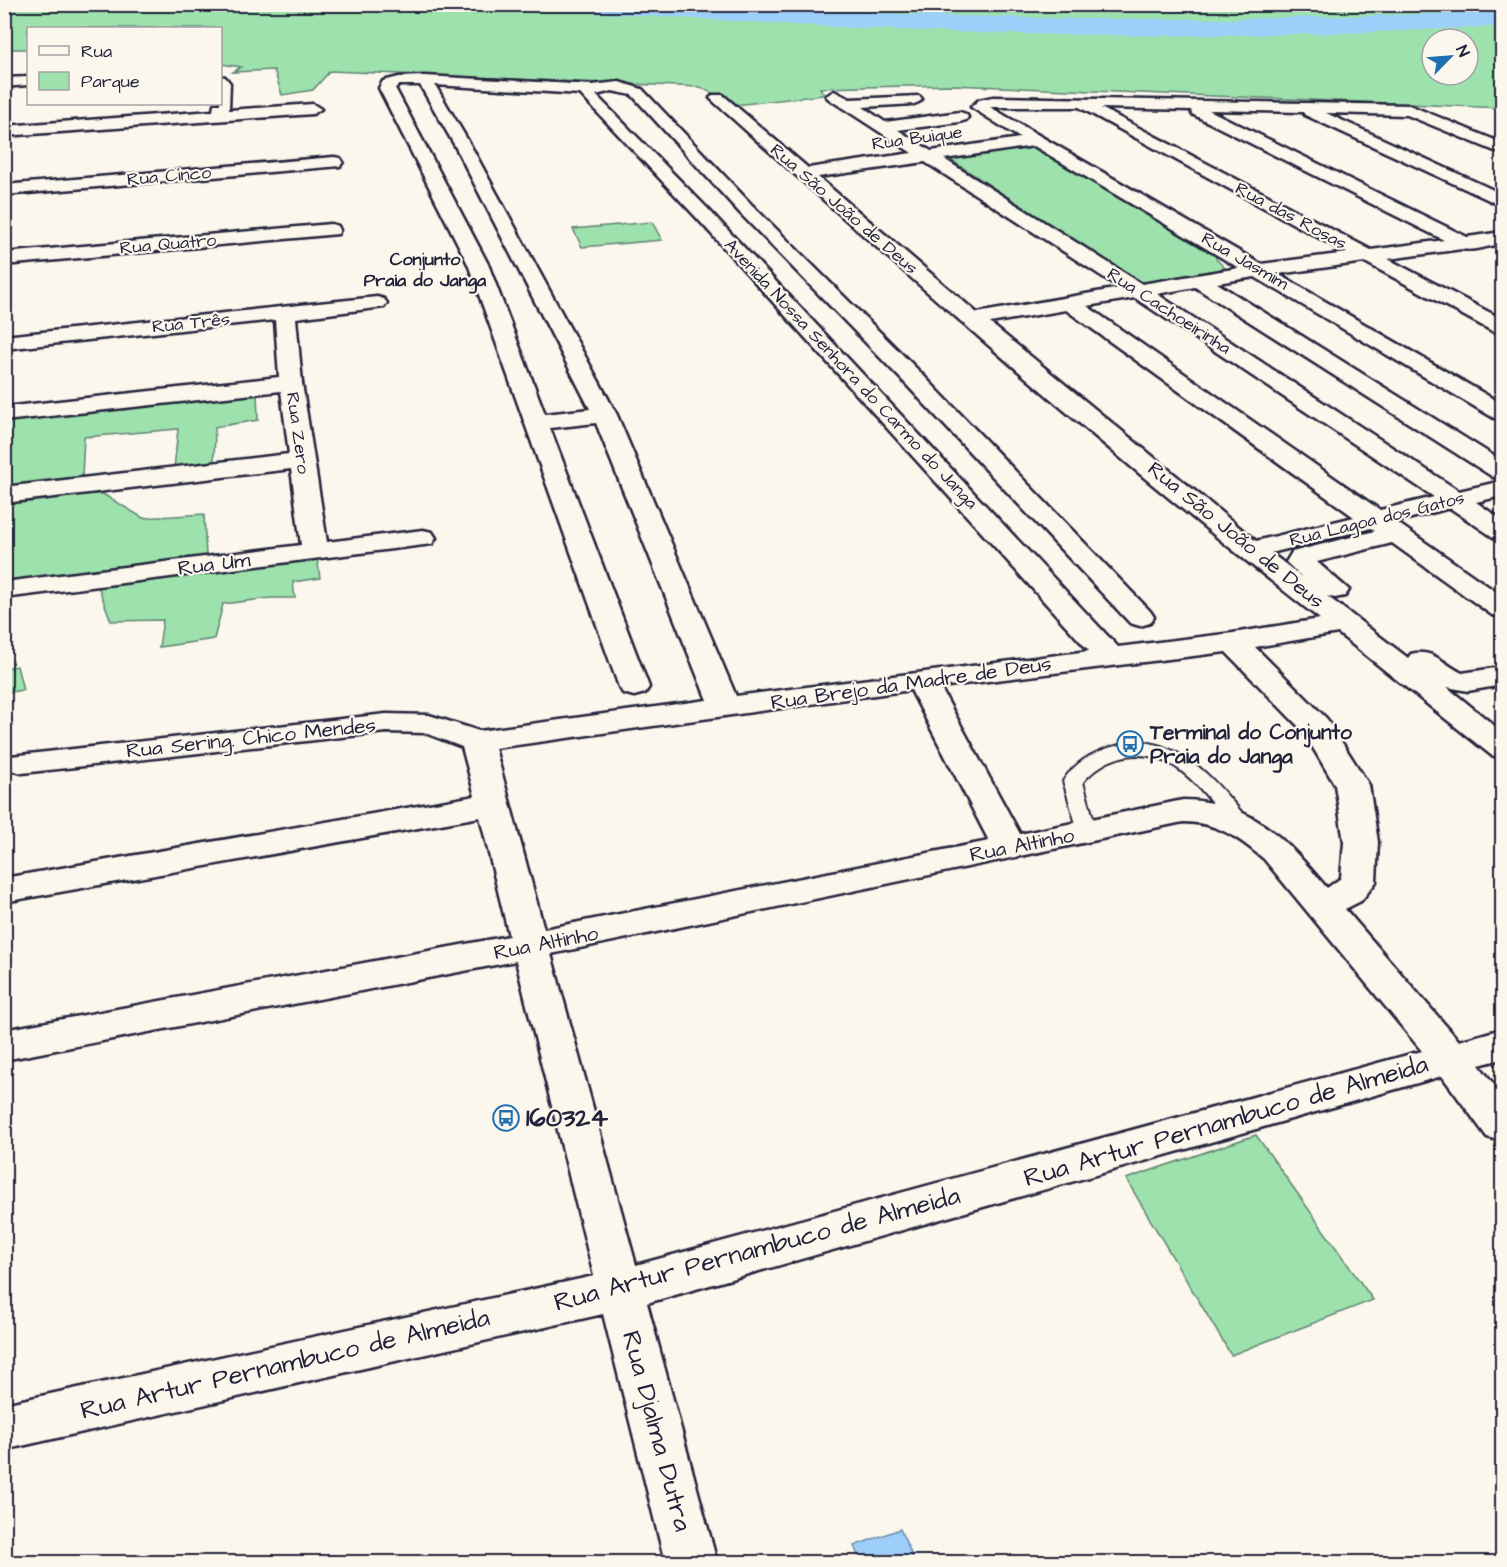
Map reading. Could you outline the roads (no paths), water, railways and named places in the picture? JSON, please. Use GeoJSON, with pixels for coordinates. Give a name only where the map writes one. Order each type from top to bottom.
{"type":"FeatureCollection","features":[{"type":"Feature","properties":{"kind":"street"},"geometry":{"type":"LineString","coordinates":[[425,80],[463,146],[605,415],[726,708]]}},
{"type":"Feature","properties":{"kind":"street"},"geometry":{"type":"LineString","coordinates":[[634,687],[478,264],[387,88],[388,84],[399,81],[425,80],[590,92],[621,88],[637,92],[744,208],[911,376],[1140,617]]}},
{"type":"Feature","properties":{"kind":"street"},"geometry":{"type":"LineString","coordinates":[[4,82],[27,81]]}},
{"type":"Feature","properties":{"kind":"street","name":"Avenida Nossa Senhora do Carmo do Janga"},"geometry":{"type":"LineString","coordinates":[[590,92],[1112,657]]}},
{"type":"Feature","properties":{"kind":"street","name":"Rua São João de Deus"},"geometry":{"type":"LineString","coordinates":[[718,98],[971,320],[1251,550],[1503,748]]}},
{"type":"Feature","properties":{"kind":"street","name":"Rua Cachoeirinha"},"geometry":{"type":"LineString","coordinates":[[914,99],[840,100],[1139,291],[1503,531]]}},
{"type":"Feature","properties":{"kind":"street","name":"Rua Jasmim"},"geometry":{"type":"LineString","coordinates":[[1081,103],[1022,101],[980,105],[986,112],[1035,141],[1503,413]]}},
{"type":"Feature","properties":{"kind":"street"},"geometry":{"type":"LineString","coordinates":[[1081,103],[1409,110],[1503,149]]}},
{"type":"Feature","properties":{"kind":"street","name":"Rua das Rosas"},"geometry":{"type":"LineString","coordinates":[[1081,103],[1503,327]]}},
{"type":"Feature","properties":{"kind":"street"},"geometry":{"type":"LineString","coordinates":[[221,105],[221,116]]}},
{"type":"Feature","properties":{"kind":"street"},"geometry":{"type":"LineString","coordinates":[[1188,106],[1493,257]]}},
{"type":"Feature","properties":{"kind":"street"},"geometry":{"type":"LineString","coordinates":[[4,132],[313,109]]}},
{"type":"Feature","properties":{"kind":"street"},"geometry":{"type":"LineString","coordinates":[[1303,109],[1503,201]]}},
{"type":"Feature","properties":{"kind":"street"},"geometry":{"type":"LineString","coordinates":[[883,127],[960,117]]}},
{"type":"Feature","properties":{"kind":"street","name":"Rua Buique"},"geometry":{"type":"LineString","coordinates":[[804,174],[1035,141]]}},
{"type":"Feature","properties":{"kind":"street"},"geometry":{"type":"LineString","coordinates":[[420,150],[463,146]]}},
{"type":"Feature","properties":{"kind":"street","name":"Rua Cinco"},"geometry":{"type":"LineString","coordinates":[[4,190],[334,162]]}},
{"type":"Feature","properties":{"kind":"street"},"geometry":{"type":"LineString","coordinates":[[702,213],[744,208]]}},
{"type":"Feature","properties":{"kind":"street","name":"Rua Quatro"},"geometry":{"type":"LineString","coordinates":[[4,259],[331,230]]}},
{"type":"Feature","properties":{"kind":"street"},"geometry":{"type":"LineString","coordinates":[[971,320],[1260,270],[1503,238]]}},
{"type":"Feature","properties":{"kind":"street"},"geometry":{"type":"LineString","coordinates":[[478,264],[524,260]]}},
{"type":"Feature","properties":{"kind":"street"},"geometry":{"type":"LineString","coordinates":[[1199,281],[1503,472]]}},
{"type":"Feature","properties":{"kind":"street","name":"Rua Três"},"geometry":{"type":"LineString","coordinates":[[4,343],[377,303]]}},
{"type":"Feature","properties":{"kind":"street"},"geometry":{"type":"LineString","coordinates":[[1071,303],[1503,609]]}},
{"type":"Feature","properties":{"kind":"street","name":"Rua Zero"},"geometry":{"type":"LineString","coordinates":[[285,314],[291,383],[315,551]]}},
{"type":"Feature","properties":{"kind":"street"},"geometry":{"type":"LineString","coordinates":[[859,383],[911,376]]}},
{"type":"Feature","properties":{"kind":"street"},"geometry":{"type":"LineString","coordinates":[[4,414],[291,383]]}},
{"type":"Feature","properties":{"kind":"street"},"geometry":{"type":"LineString","coordinates":[[536,422],[605,415]]}},
{"type":"Feature","properties":{"kind":"street"},"geometry":{"type":"LineString","coordinates":[[4,495],[302,460]]}},
{"type":"Feature","properties":{"kind":"street","name":"Rua Lagoa dos Gatos"},"geometry":{"type":"LineString","coordinates":[[1251,550],[1387,526],[1455,500],[1503,488]]}},
{"type":"Feature","properties":{"kind":"street"},"geometry":{"type":"LineString","coordinates":[[1387,526],[1308,555],[1300,562],[1448,679],[1466,684],[1503,676]]}},
{"type":"Feature","properties":{"kind":"street","name":"Rua Um"},"geometry":{"type":"LineString","coordinates":[[4,590],[423,538]]}},
{"type":"Feature","properties":{"kind":"street","name":"Rua Brejo da Madre de Deus"},"geometry":{"type":"LineString","coordinates":[[477,741],[921,680],[1233,642],[1345,623]]}},
{"type":"Feature","properties":{"kind":"street"},"geometry":{"type":"LineString","coordinates":[[1233,642],[1316,726],[1352,784],[1361,842],[1358,882],[1348,892],[1321,906]]}},
{"type":"Feature","properties":{"kind":"street"},"geometry":{"type":"LineString","coordinates":[[921,680],[1009,846]]}},
{"type":"Feature","properties":{"kind":"street","name":"Rua Sering. Chico Mendes"},"geometry":{"type":"LineString","coordinates":[[22,763],[386,723],[429,724],[477,741]]}},
{"type":"Feature","properties":{"kind":"street","name":"Rua Djalma Dutra"},"geometry":{"type":"LineString","coordinates":[[477,741],[691,1563]]}},
{"type":"Feature","properties":{"kind":"street"},"geometry":{"type":"LineString","coordinates":[[4,890],[492,804]]}},
{"type":"Feature","properties":{"kind":"street","name":"Rua Altinho"},"geometry":{"type":"LineString","coordinates":[[4,1045],[531,947],[1183,811],[1214,813],[1238,821],[1255,832],[1276,851],[1450,1058],[1503,1125]]}},
{"type":"Feature","properties":{"kind":"street","name":"Rua Artur Pernambuco de Almeida"},"geometry":{"type":"LineString","coordinates":[[4,1427],[620,1290],[1503,1044]]}},
{"type":"Feature","properties":{"kind":"lane","name":"Rua Altinho"},"geometry":{"type":"LineString","coordinates":[[1087,832],[1073,781],[1084,767],[1099,759],[1119,751],[1146,748],[1165,753],[1190,768],[1238,821]]}},
{"type":"Feature","properties":{"kind":"water"},"geometry":{"type":"Polygon","coordinates":[[[900,1529],[915,1562],[861,1562],[854,1546],[900,1529]]]}},
{"type":"Feature","properties":{"kind":"waterway"},"geometry":{"type":"LineString","coordinates":[[569,4],[921,23],[1084,27],[1233,27],[1502,19]]}},
{"type":"Feature","properties":{"kind":"place","name":"Terminal do Conjunto Praia do Janga"},"geometry":{"type":"Point","coordinates":[1130,744]}},
{"type":"Feature","properties":{"kind":"place","name":"160324"},"geometry":{"type":"Point","coordinates":[506,1118]}},
{"type":"Feature","properties":{"kind":"district","name":"Conjunto Praia do Janga"},"geometry":{"type":"Point","coordinates":[425,269]}}]}
